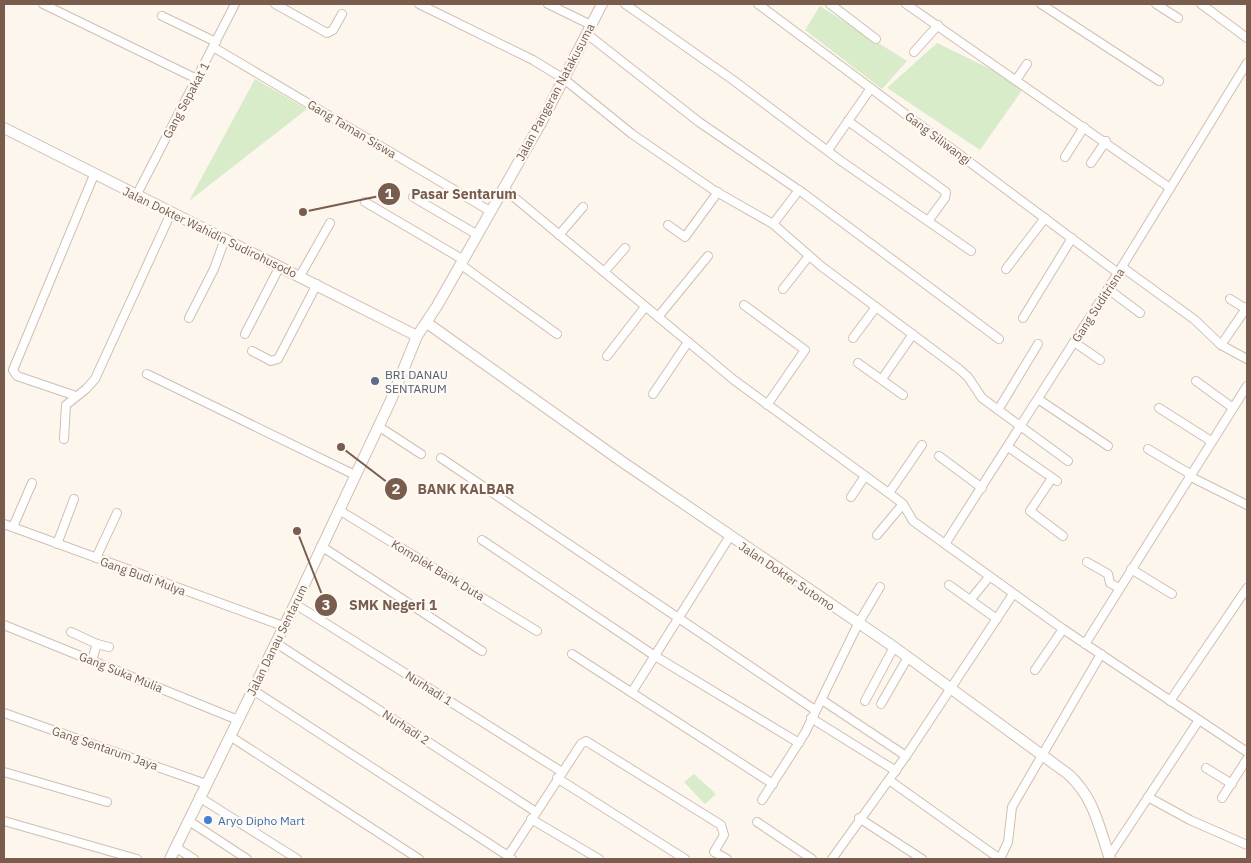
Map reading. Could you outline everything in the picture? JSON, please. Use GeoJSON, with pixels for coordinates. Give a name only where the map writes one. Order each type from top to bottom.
{"type":"FeatureCollection","features":[{"type":"Feature","properties":{"kind":"street"},"geometry":{"type":"LineString","coordinates":[[43,4],[197,79]]}},
{"type":"Feature","properties":{"kind":"street","name":"Gang Sepakat 1"},"geometry":{"type":"LineString","coordinates":[[136,196],[235,4]]}},
{"type":"Feature","properties":{"kind":"street"},"geometry":{"type":"LineString","coordinates":[[274,4],[327,33],[333,30],[342,14]]}},
{"type":"Feature","properties":{"kind":"street"},"geometry":{"type":"LineString","coordinates":[[419,4],[533,60],[564,79],[632,134],[718,192],[773,224],[810,256],[965,374],[982,398],[1068,461]]}},
{"type":"Feature","properties":{"kind":"street"},"geometry":{"type":"LineString","coordinates":[[548,4],[589,29],[699,122],[799,190],[999,339]]}},
{"type":"Feature","properties":{"kind":"street","name":"Jalan Pangeran Natakusuma"},"geometry":{"type":"LineString","coordinates":[[417,336],[427,323],[564,79],[602,4]]}},
{"type":"Feature","properties":{"kind":"street"},"geometry":{"type":"LineString","coordinates":[[625,4],[971,251]]}},
{"type":"Feature","properties":{"kind":"street","name":"Gang Siliwangi"},"geometry":{"type":"LineString","coordinates":[[758,4],[1072,238],[1195,320],[1221,345],[1247,359]]}},
{"type":"Feature","properties":{"kind":"street"},"geometry":{"type":"LineString","coordinates":[[830,4],[876,39]]}},
{"type":"Feature","properties":{"kind":"street"},"geometry":{"type":"LineString","coordinates":[[906,4],[1106,141],[1170,188]]}},
{"type":"Feature","properties":{"kind":"street"},"geometry":{"type":"LineString","coordinates":[[1041,4],[1159,81]]}},
{"type":"Feature","properties":{"kind":"street"},"geometry":{"type":"LineString","coordinates":[[1156,4],[1178,18]]}},
{"type":"Feature","properties":{"kind":"street"},"geometry":{"type":"LineString","coordinates":[[1201,4],[1247,38]]}},
{"type":"Feature","properties":{"kind":"street","name":"Gang Taman Siswa"},"geometry":{"type":"LineString","coordinates":[[162,16],[214,44],[490,211]]}},
{"type":"Feature","properties":{"kind":"street"},"geometry":{"type":"LineString","coordinates":[[914,52],[938,25]]}},
{"type":"Feature","properties":{"kind":"street","name":"Gang Suditrisna"},"geometry":{"type":"LineString","coordinates":[[945,544],[1120,270],[1247,63]]}},
{"type":"Feature","properties":{"kind":"street"},"geometry":{"type":"LineString","coordinates":[[1016,80],[1026,64]]}},
{"type":"Feature","properties":{"kind":"street"},"geometry":{"type":"LineString","coordinates":[[828,150],[872,88]]}},
{"type":"Feature","properties":{"kind":"street"},"geometry":{"type":"LineString","coordinates":[[848,121],[946,192],[945,198],[928,221]]}},
{"type":"Feature","properties":{"kind":"street"},"geometry":{"type":"LineString","coordinates":[[1065,156],[1084,127]]}},
{"type":"Feature","properties":{"kind":"street","name":"Jalan Dokter Wahidin Sudirohusodo"},"geometry":{"type":"LineString","coordinates":[[4,128],[417,336]]}},
{"type":"Feature","properties":{"kind":"street"},"geometry":{"type":"LineString","coordinates":[[1091,163],[1106,141]]}},
{"type":"Feature","properties":{"kind":"street"},"geometry":{"type":"LineString","coordinates":[[76,396],[18,376],[13,370],[94,175]]}},
{"type":"Feature","properties":{"kind":"street"},"geometry":{"type":"LineString","coordinates":[[503,188],[688,342],[768,405],[903,504],[911,519],[1062,629],[1247,752]]}},
{"type":"Feature","properties":{"kind":"street"},"geometry":{"type":"LineString","coordinates":[[773,224],[799,190]]}},
{"type":"Feature","properties":{"kind":"street"},"geometry":{"type":"LineString","coordinates":[[668,225],[685,237],[718,192]]}},
{"type":"Feature","properties":{"kind":"street"},"geometry":{"type":"LineString","coordinates":[[413,197],[476,234]]}},
{"type":"Feature","properties":{"kind":"street"},"geometry":{"type":"LineString","coordinates":[[365,202],[461,261],[557,334]]}},
{"type":"Feature","properties":{"kind":"street"},"geometry":{"type":"LineString","coordinates":[[559,235],[583,207]]}},
{"type":"Feature","properties":{"kind":"street"},"geometry":{"type":"LineString","coordinates":[[64,439],[66,405],[95,379],[171,213]]}},
{"type":"Feature","properties":{"kind":"street"},"geometry":{"type":"LineString","coordinates":[[1006,269],[1045,218]]}},
{"type":"Feature","properties":{"kind":"street"},"geometry":{"type":"LineString","coordinates":[[300,276],[330,223]]}},
{"type":"Feature","properties":{"kind":"street"},"geometry":{"type":"LineString","coordinates":[[1023,318],[1072,238]]}},
{"type":"Feature","properties":{"kind":"street"},"geometry":{"type":"LineString","coordinates":[[190,318],[214,269],[225,239]]}},
{"type":"Feature","properties":{"kind":"street"},"geometry":{"type":"LineString","coordinates":[[604,272],[625,248]]}},
{"type":"Feature","properties":{"kind":"street"},"geometry":{"type":"LineString","coordinates":[[658,317],[708,256]]}},
{"type":"Feature","properties":{"kind":"street"},"geometry":{"type":"LineString","coordinates":[[782,289],[810,256]]}},
{"type":"Feature","properties":{"kind":"street"},"geometry":{"type":"LineString","coordinates":[[245,334],[280,266]]}},
{"type":"Feature","properties":{"kind":"street"},"geometry":{"type":"LineString","coordinates":[[252,350],[273,361],[278,359],[317,284]]}},
{"type":"Feature","properties":{"kind":"street"},"geometry":{"type":"LineString","coordinates":[[1108,289],[1140,313]]}},
{"type":"Feature","properties":{"kind":"street"},"geometry":{"type":"LineString","coordinates":[[1221,345],[1247,308],[1230,299]]}},
{"type":"Feature","properties":{"kind":"street"},"geometry":{"type":"LineString","coordinates":[[744,305],[805,350],[768,405]]}},
{"type":"Feature","properties":{"kind":"street"},"geometry":{"type":"LineString","coordinates":[[606,356],[645,306]]}},
{"type":"Feature","properties":{"kind":"street"},"geometry":{"type":"LineString","coordinates":[[853,338],[876,307]]}},
{"type":"Feature","properties":{"kind":"street","name":"Jalan Dokter Sutomo"},"geometry":{"type":"LineString","coordinates":[[427,323],[730,536],[894,647],[1068,774],[1084,791],[1093,807],[1108,858]]}},
{"type":"Feature","properties":{"kind":"street"},"geometry":{"type":"LineString","coordinates":[[882,379],[913,334]]}},
{"type":"Feature","properties":{"kind":"street","name":"Jalan Danau Sentarum"},"geometry":{"type":"LineString","coordinates":[[170,859],[283,626],[296,604],[417,336]]}},
{"type":"Feature","properties":{"kind":"street"},"geometry":{"type":"LineString","coordinates":[[652,394],[688,342]]}},
{"type":"Feature","properties":{"kind":"street"},"geometry":{"type":"LineString","coordinates":[[1074,342],[1100,360]]}},
{"type":"Feature","properties":{"kind":"street"},"geometry":{"type":"LineString","coordinates":[[998,410],[1038,344]]}},
{"type":"Feature","properties":{"kind":"street"},"geometry":{"type":"LineString","coordinates":[[858,362],[903,394]]}},
{"type":"Feature","properties":{"kind":"street"},"geometry":{"type":"LineString","coordinates":[[147,374],[355,475]]}},
{"type":"Feature","properties":{"kind":"street"},"geometry":{"type":"LineString","coordinates":[[1196,381],[1233,408]]}},
{"type":"Feature","properties":{"kind":"street"},"geometry":{"type":"LineString","coordinates":[[1085,644],[1247,386]]}},
{"type":"Feature","properties":{"kind":"street"},"geometry":{"type":"LineString","coordinates":[[1038,399],[1108,446]]}},
{"type":"Feature","properties":{"kind":"street"},"geometry":{"type":"LineString","coordinates":[[1159,408],[1211,441]]}},
{"type":"Feature","properties":{"kind":"street"},"geometry":{"type":"LineString","coordinates":[[378,426],[421,454]]}},
{"type":"Feature","properties":{"kind":"street"},"geometry":{"type":"LineString","coordinates":[[889,493],[922,445]]}},
{"type":"Feature","properties":{"kind":"street"},"geometry":{"type":"LineString","coordinates":[[1008,447],[1054,480],[1030,511],[1063,536]]}},
{"type":"Feature","properties":{"kind":"street"},"geometry":{"type":"LineString","coordinates":[[1148,449],[1190,475],[1247,505]]}},
{"type":"Feature","properties":{"kind":"street"},"geometry":{"type":"LineString","coordinates":[[938,456],[982,488]]}},
{"type":"Feature","properties":{"kind":"street"},"geometry":{"type":"LineString","coordinates":[[441,458],[815,710]]}},
{"type":"Feature","properties":{"kind":"street"},"geometry":{"type":"LineString","coordinates":[[851,497],[865,476]]}},
{"type":"Feature","properties":{"kind":"street"},"geometry":{"type":"LineString","coordinates":[[13,527],[32,483]]}},
{"type":"Feature","properties":{"kind":"street"},"geometry":{"type":"LineString","coordinates":[[57,544],[74,499]]}},
{"type":"Feature","properties":{"kind":"street"},"geometry":{"type":"LineString","coordinates":[[877,535],[903,504]]}},
{"type":"Feature","properties":{"kind":"street","name":"Komplek Bank Duta"},"geometry":{"type":"LineString","coordinates":[[339,510],[537,631]]}},
{"type":"Feature","properties":{"kind":"street"},"geometry":{"type":"LineString","coordinates":[[96,558],[117,513]]}},
{"type":"Feature","properties":{"kind":"street","name":"Gang Budi Mulya"},"geometry":{"type":"LineString","coordinates":[[4,524],[283,626]]}},
{"type":"Feature","properties":{"kind":"street"},"geometry":{"type":"LineString","coordinates":[[632,692],[730,536]]}},
{"type":"Feature","properties":{"kind":"street"},"geometry":{"type":"LineString","coordinates":[[482,540],[656,656],[799,743]]}},
{"type":"Feature","properties":{"kind":"street"},"geometry":{"type":"LineString","coordinates":[[321,546],[482,651]]}},
{"type":"Feature","properties":{"kind":"street"},"geometry":{"type":"LineString","coordinates":[[1087,562],[1108,574],[1110,583],[1119,588]]}},
{"type":"Feature","properties":{"kind":"street"},"geometry":{"type":"LineString","coordinates":[[1131,568],[1172,594]]}},
{"type":"Feature","properties":{"kind":"street"},"geometry":{"type":"LineString","coordinates":[[971,600],[989,577]]}},
{"type":"Feature","properties":{"kind":"street"},"geometry":{"type":"LineString","coordinates":[[949,585],[997,619]]}},
{"type":"Feature","properties":{"kind":"street"},"geometry":{"type":"LineString","coordinates":[[762,800],[799,743],[822,700],[858,624],[880,587]]}},
{"type":"Feature","properties":{"kind":"street"},"geometry":{"type":"LineString","coordinates":[[1170,701],[1247,588]]}},
{"type":"Feature","properties":{"kind":"street"},"geometry":{"type":"LineString","coordinates":[[835,858],[860,818],[896,771],[1014,594]]}},
{"type":"Feature","properties":{"kind":"street","name":"Nurhadi 1"},"geometry":{"type":"LineString","coordinates":[[296,604],[560,775],[685,859]]}},
{"type":"Feature","properties":{"kind":"street","name":"Gang Suka Mulia"},"geometry":{"type":"LineString","coordinates":[[4,625],[238,720]]}},
{"type":"Feature","properties":{"kind":"street"},"geometry":{"type":"LineString","coordinates":[[1034,670],[1062,629]]}},
{"type":"Feature","properties":{"kind":"street"},"geometry":{"type":"LineString","coordinates":[[71,632],[97,644],[110,647]]}},
{"type":"Feature","properties":{"kind":"street","name":"Nurhadi 2"},"geometry":{"type":"LineString","coordinates":[[276,643],[536,812]]}},
{"type":"Feature","properties":{"kind":"street"},"geometry":{"type":"LineString","coordinates":[[92,660],[97,644]]}},
{"type":"Feature","properties":{"kind":"street"},"geometry":{"type":"LineString","coordinates":[[865,701],[894,647]]}},
{"type":"Feature","properties":{"kind":"street"},"geometry":{"type":"LineString","coordinates":[[572,654],[773,784]]}},
{"type":"Feature","properties":{"kind":"street"},"geometry":{"type":"LineString","coordinates":[[889,780],[1000,859],[1008,842],[1012,807],[1101,654]]}},
{"type":"Feature","properties":{"kind":"street"},"geometry":{"type":"LineString","coordinates":[[881,704],[908,657]]}},
{"type":"Feature","properties":{"kind":"street"},"geometry":{"type":"LineString","coordinates":[[253,690],[510,858],[531,819],[560,775],[582,743],[588,742],[721,825],[724,835],[709,859]]}},
{"type":"Feature","properties":{"kind":"street"},"geometry":{"type":"LineString","coordinates":[[822,700],[906,756]]}},
{"type":"Feature","properties":{"kind":"street","name":"Gang Sentarum Jaya"},"geometry":{"type":"LineString","coordinates":[[4,713],[206,784]]}},
{"type":"Feature","properties":{"kind":"street"},"geometry":{"type":"LineString","coordinates":[[811,718],[896,771]]}},
{"type":"Feature","properties":{"kind":"street"},"geometry":{"type":"LineString","coordinates":[[1108,858],[1199,720]]}},
{"type":"Feature","properties":{"kind":"street"},"geometry":{"type":"LineString","coordinates":[[230,736],[419,859]]}},
{"type":"Feature","properties":{"kind":"street"},"geometry":{"type":"LineString","coordinates":[[1222,798],[1247,759]]}},
{"type":"Feature","properties":{"kind":"street"},"geometry":{"type":"LineString","coordinates":[[1206,768],[1232,784]]}},
{"type":"Feature","properties":{"kind":"street"},"geometry":{"type":"LineString","coordinates":[[4,772],[107,802]]}},
{"type":"Feature","properties":{"kind":"street"},"geometry":{"type":"LineString","coordinates":[[200,797],[297,859]]}},
{"type":"Feature","properties":{"kind":"street"},"geometry":{"type":"LineString","coordinates":[[1148,797],[1190,820],[1247,845]]}},
{"type":"Feature","properties":{"kind":"street"},"geometry":{"type":"LineString","coordinates":[[860,818],[922,859]]}},
{"type":"Feature","properties":{"kind":"street"},"geometry":{"type":"LineString","coordinates":[[531,819],[599,859]]}},
{"type":"Feature","properties":{"kind":"street"},"geometry":{"type":"LineString","coordinates":[[4,821],[137,859]]}},
{"type":"Feature","properties":{"kind":"street"},"geometry":{"type":"LineString","coordinates":[[189,821],[247,859]]}},
{"type":"Feature","properties":{"kind":"street"},"geometry":{"type":"LineString","coordinates":[[757,822],[812,859]]}},
{"type":"Feature","properties":{"kind":"street"},"geometry":{"type":"LineString","coordinates":[[176,847],[194,859]]}},
{"type":"Feature","properties":{"kind":"street"},"geometry":{"type":"LineString","coordinates":[[714,852],[727,859]]}},
{"type":"Feature","properties":{"kind":"green space"},"geometry":{"type":"Polygon","coordinates":[[[820,6],[907,61],[882,89],[805,30],[820,6]]]}},
{"type":"Feature","properties":{"kind":"green space"},"geometry":{"type":"Polygon","coordinates":[[[937,43],[1025,86],[980,150],[887,88],[937,43]]]}},
{"type":"Feature","properties":{"kind":"green space"},"geometry":{"type":"Polygon","coordinates":[[[255,79],[307,109],[189,201],[255,79]]]}},
{"type":"Feature","properties":{"kind":"green space"},"geometry":{"type":"Polygon","coordinates":[[[694,774],[716,794],[705,804],[684,782],[694,774]]]}},
{"type":"Feature","properties":{"kind":"place","name":"Pasar Sentarum"},"geometry":{"type":"Point","coordinates":[303,212]}},
{"type":"Feature","properties":{"kind":"place","name":"BRI DANAU SENTARUM"},"geometry":{"type":"Point","coordinates":[375,381]}},
{"type":"Feature","properties":{"kind":"place","name":"BANK KALBAR"},"geometry":{"type":"Point","coordinates":[341,447]}},
{"type":"Feature","properties":{"kind":"place","name":"SMK Negeri 1"},"geometry":{"type":"Point","coordinates":[297,531]}},
{"type":"Feature","properties":{"kind":"place","name":"Aryo Dipho Mart"},"geometry":{"type":"Point","coordinates":[208,820]}}]}
